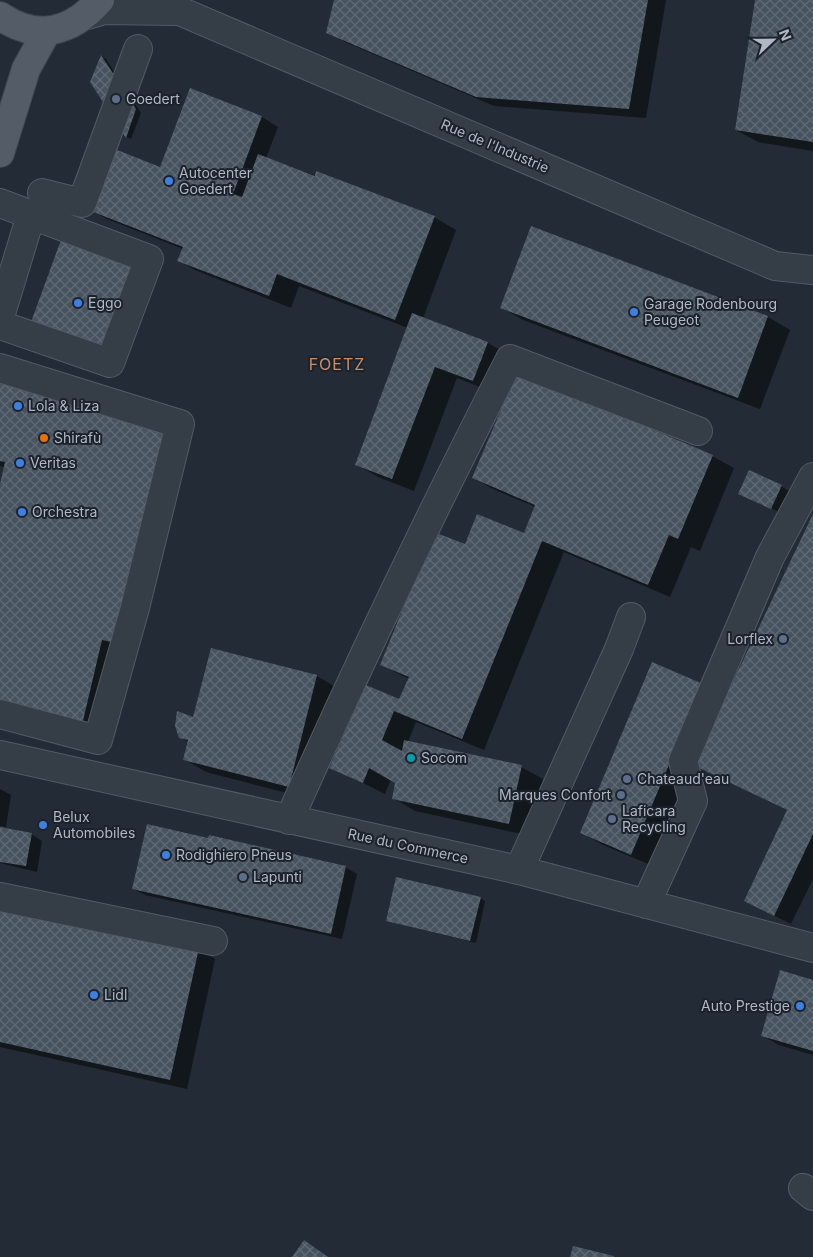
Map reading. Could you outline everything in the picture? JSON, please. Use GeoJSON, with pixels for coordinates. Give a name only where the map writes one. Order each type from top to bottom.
{"type":"FeatureCollection","features":[{"type":"Feature","properties":{"kind":"main road"},"geometry":{"type":"LineString","coordinates":[[0,16],[13,24],[30,30],[48,31],[68,26],[93,8]]}},
{"type":"Feature","properties":{"kind":"main road"},"geometry":{"type":"LineString","coordinates":[[0,153],[26,69],[48,31]]}},
{"type":"Feature","properties":{"kind":"street","name":"Rue de l'Industrie"},"geometry":{"type":"LineString","coordinates":[[154,0],[775,266],[813,270]]}},
{"type":"Feature","properties":{"kind":"street","name":"Rue de l'Industrie"},"geometry":{"type":"LineString","coordinates":[[93,8],[104,10],[180,11]]}},
{"type":"Feature","properties":{"kind":"street"},"geometry":{"type":"LineString","coordinates":[[0,203],[82,203],[138,49]]}},
{"type":"Feature","properties":{"kind":"street"},"geometry":{"type":"LineString","coordinates":[[0,317],[37,204]]}},
{"type":"Feature","properties":{"kind":"street"},"geometry":{"type":"LineString","coordinates":[[0,325],[110,363],[148,260],[37,204]]}},
{"type":"Feature","properties":{"kind":"street"},"geometry":{"type":"LineString","coordinates":[[290,820],[347,690],[440,496],[510,359],[698,431]]}},
{"type":"Feature","properties":{"kind":"street"},"geometry":{"type":"LineString","coordinates":[[0,368],[180,424],[135,608],[98,740],[69,730],[0,714]]}},
{"type":"Feature","properties":{"kind":"street"},"geometry":{"type":"LineString","coordinates":[[646,904],[693,802],[683,761],[770,556],[813,477]]}},
{"type":"Feature","properties":{"kind":"street"},"geometry":{"type":"LineString","coordinates":[[519,870],[620,649],[632,617]]}},
{"type":"Feature","properties":{"kind":"street"},"geometry":{"type":"LineString","coordinates":[[61,770],[69,730]]}},
{"type":"Feature","properties":{"kind":"street","name":"Rue du Commerce"},"geometry":{"type":"LineString","coordinates":[[0,754],[61,770],[519,870],[813,948]]}},
{"type":"Feature","properties":{"kind":"street"},"geometry":{"type":"LineString","coordinates":[[0,897],[214,941]]}},
{"type":"Feature","properties":{"kind":"building"},"geometry":{"type":"Polygon","coordinates":[[[334,0],[648,0],[629,109],[476,97],[326,33],[334,0]]]}},
{"type":"Feature","properties":{"kind":"building"},"geometry":{"type":"Polygon","coordinates":[[[755,0],[813,0],[813,142],[735,130],[755,0]]]}},
{"type":"Feature","properties":{"kind":"building"},"geometry":{"type":"Polygon","coordinates":[[[101,55],[136,109],[126,138],[90,82],[101,55]]]}},
{"type":"Feature","properties":{"kind":"building"},"geometry":{"type":"Polygon","coordinates":[[[190,88],[262,116],[233,194],[242,197],[258,154],[315,176],[316,171],[435,216],[395,320],[277,274],[269,296],[177,261],[183,247],[88,210],[112,148],[160,167],[190,88]]]}},
{"type":"Feature","properties":{"kind":"building","name":"Garage Rodenbourg Peugeot"},"geometry":{"type":"Polygon","coordinates":[[[531,226],[768,316],[738,398],[500,308],[531,226]]]}},
{"type":"Feature","properties":{"kind":"building","name":"Eggo"},"geometry":{"type":"Polygon","coordinates":[[[62,237],[132,263],[101,348],[31,322],[62,237]]]}},
{"type":"Feature","properties":{"kind":"building"},"geometry":{"type":"Polygon","coordinates":[[[412,313],[488,342],[473,381],[435,367],[392,479],[355,465],[412,313]]]}},
{"type":"Feature","properties":{"kind":"building"},"geometry":{"type":"Polygon","coordinates":[[[517,372],[713,455],[678,539],[669,535],[648,585],[542,541],[462,739],[394,711],[382,740],[402,751],[404,740],[522,765],[509,824],[392,799],[395,783],[369,768],[363,783],[329,768],[366,685],[399,699],[409,677],[380,665],[434,532],[465,544],[477,514],[524,533],[535,505],[472,478],[517,372]]]}},
{"type":"Feature","properties":{"kind":"building"},"geometry":{"type":"Polygon","coordinates":[[[0,373],[174,429],[117,643],[102,640],[82,725],[0,703],[0,484],[5,462],[0,461],[0,373]]]}},
{"type":"Feature","properties":{"kind":"building"},"geometry":{"type":"Polygon","coordinates":[[[749,470],[782,485],[771,509],[738,494],[749,470]]]}},
{"type":"Feature","properties":{"kind":"building","name":"Lorflex"},"geometry":{"type":"Polygon","coordinates":[[[813,514],[813,834],[774,916],[744,901],[787,810],[693,765],[813,514]]]}},
{"type":"Feature","properties":{"kind":"building"},"geometry":{"type":"Polygon","coordinates":[[[211,648],[317,675],[289,787],[183,760],[188,740],[179,738],[175,726],[177,711],[193,717],[211,648]]]}},
{"type":"Feature","properties":{"kind":"building"},"geometry":{"type":"Polygon","coordinates":[[[652,662],[703,684],[631,855],[580,833],[652,662]]]}},
{"type":"Feature","properties":{"kind":"building"},"geometry":{"type":"Polygon","coordinates":[[[147,824],[208,838],[209,835],[346,866],[331,934],[132,889],[147,824]]]}},
{"type":"Feature","properties":{"kind":"building"},"geometry":{"type":"Polygon","coordinates":[[[0,827],[32,833],[26,866],[0,862],[0,827]]]}},
{"type":"Feature","properties":{"kind":"building"},"geometry":{"type":"Polygon","coordinates":[[[396,877],[481,897],[470,941],[386,921],[396,877]]]}},
{"type":"Feature","properties":{"kind":"building","name":"Lidl"},"geometry":{"type":"Polygon","coordinates":[[[0,903],[199,948],[170,1080],[0,1042],[0,903]]]}},
{"type":"Feature","properties":{"kind":"building"},"geometry":{"type":"Polygon","coordinates":[[[780,970],[813,980],[813,1051],[761,1036],[780,970]]]}},
{"type":"Feature","properties":{"kind":"building"},"geometry":{"type":"Polygon","coordinates":[[[304,1240],[328,1257],[292,1257],[304,1240]]]}},
{"type":"Feature","properties":{"kind":"building"},"geometry":{"type":"Polygon","coordinates":[[[573,1246],[614,1256],[570,1257],[573,1246]]]}},
{"type":"Feature","properties":{"kind":"place","name":"Goedert"},"geometry":{"type":"Point","coordinates":[116,99]}},
{"type":"Feature","properties":{"kind":"place","name":"Autocenter Goedert"},"geometry":{"type":"Point","coordinates":[169,181]}},
{"type":"Feature","properties":{"kind":"place","name":"Eggo"},"geometry":{"type":"Point","coordinates":[78,303]}},
{"type":"Feature","properties":{"kind":"place","name":"Garage Rodenbourg Peugeot"},"geometry":{"type":"Point","coordinates":[634,312]}},
{"type":"Feature","properties":{"kind":"place","name":"Lola & Liza"},"geometry":{"type":"Point","coordinates":[18,406]}},
{"type":"Feature","properties":{"kind":"place","name":"Shirafù"},"geometry":{"type":"Point","coordinates":[44,438]}},
{"type":"Feature","properties":{"kind":"place","name":"Veritas"},"geometry":{"type":"Point","coordinates":[20,463]}},
{"type":"Feature","properties":{"kind":"place","name":"Orchestra"},"geometry":{"type":"Point","coordinates":[22,512]}},
{"type":"Feature","properties":{"kind":"place","name":"Lorflex"},"geometry":{"type":"Point","coordinates":[783,639]}},
{"type":"Feature","properties":{"kind":"place","name":"Socom"},"geometry":{"type":"Point","coordinates":[411,758]}},
{"type":"Feature","properties":{"kind":"place","name":"Chateaud'eau"},"geometry":{"type":"Point","coordinates":[627,779]}},
{"type":"Feature","properties":{"kind":"place","name":"Marques Confort"},"geometry":{"type":"Point","coordinates":[621,795]}},
{"type":"Feature","properties":{"kind":"place","name":"Laficara Recycling"},"geometry":{"type":"Point","coordinates":[612,819]}},
{"type":"Feature","properties":{"kind":"place","name":"Belux Automobiles"},"geometry":{"type":"Point","coordinates":[43,825]}},
{"type":"Feature","properties":{"kind":"place","name":"Rodighiero Pneus"},"geometry":{"type":"Point","coordinates":[166,855]}},
{"type":"Feature","properties":{"kind":"place","name":"Lapunti"},"geometry":{"type":"Point","coordinates":[243,877]}},
{"type":"Feature","properties":{"kind":"place","name":"Lidl"},"geometry":{"type":"Point","coordinates":[94,995]}},
{"type":"Feature","properties":{"kind":"place","name":"Auto Prestige"},"geometry":{"type":"Point","coordinates":[800,1006]}},
{"type":"Feature","properties":{"kind":"district","name":"FOETZ"},"geometry":{"type":"Point","coordinates":[337,364]}}]}
